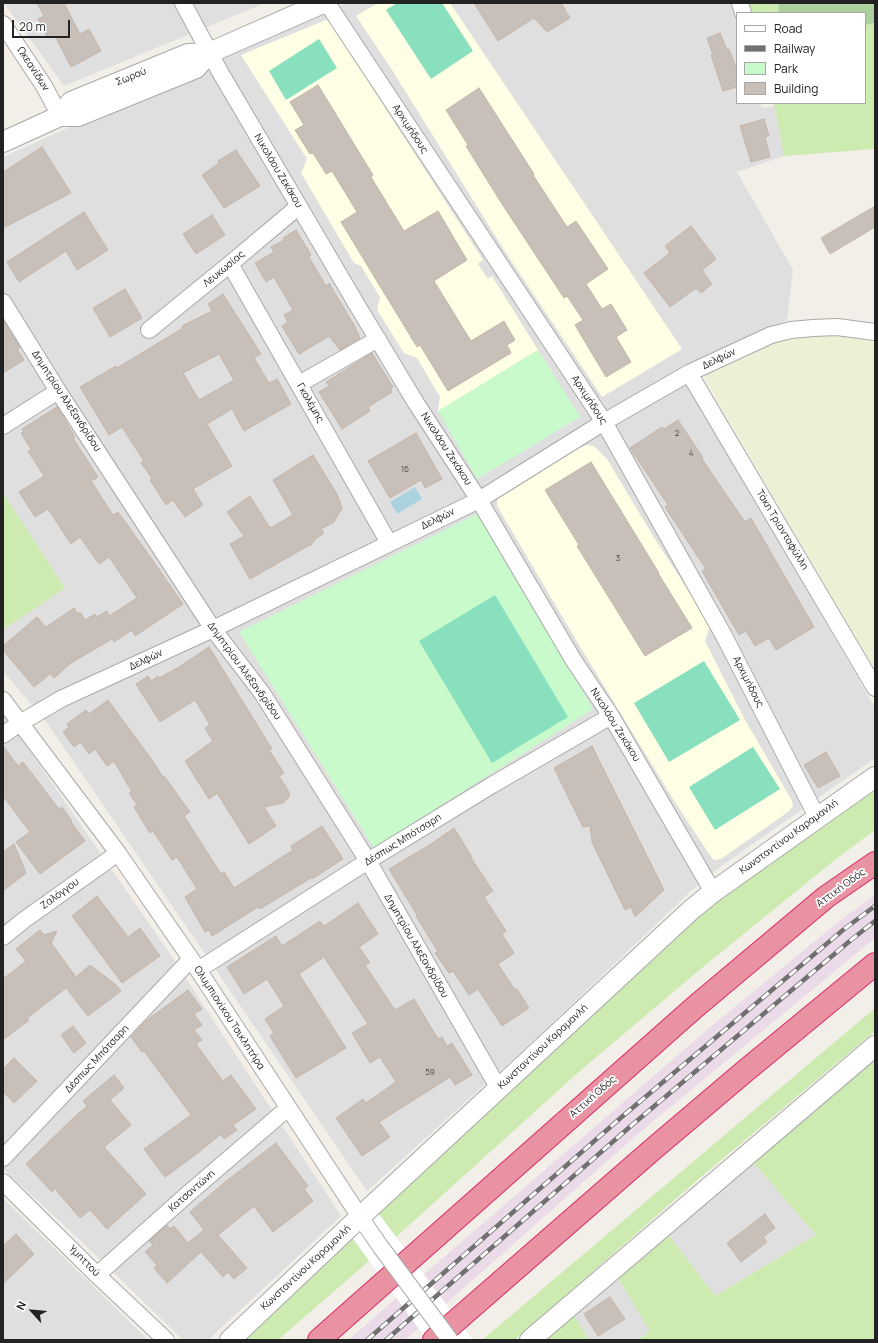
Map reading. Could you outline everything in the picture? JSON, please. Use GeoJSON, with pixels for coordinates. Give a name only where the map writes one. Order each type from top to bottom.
{"type":"FeatureCollection","features":[{"type":"Feature","properties":{"kind":"highway","name":"Αττική Οδός"},"geometry":{"type":"LineString","coordinates":[[319,1340],[695,1007],[826,897],[875,863]]}},
{"type":"Feature","properties":{"kind":"highway"},"geometry":{"type":"LineString","coordinates":[[434,1340],[675,1130],[875,964]]}},
{"type":"Feature","properties":{"kind":"street","name":"Νικολάου Ζεκάκου"},"geometry":{"type":"LineString","coordinates":[[183,3],[209,53],[416,403],[479,500],[574,661],[611,716],[713,892]]}},
{"type":"Feature","properties":{"kind":"street","name":"Σωρού"},"geometry":{"type":"LineString","coordinates":[[3,142],[60,116],[71,102],[188,54],[209,53],[323,3]]}},
{"type":"Feature","properties":{"kind":"street","name":"Αρχιμήδους"},"geometry":{"type":"LineString","coordinates":[[327,3],[604,422],[724,636],[817,817]]}},
{"type":"Feature","properties":{"kind":"street","name":"Ωκεανίδων"},"geometry":{"type":"LineString","coordinates":[[3,24],[44,86],[60,116]]}},
{"type":"Feature","properties":{"kind":"street","name":"Λευκωσίας"},"geometry":{"type":"LineString","coordinates":[[149,330],[299,206]]}},
{"type":"Feature","properties":{"kind":"street","name":"Γκολέμης"},"geometry":{"type":"LineString","coordinates":[[230,264],[390,542]]}},
{"type":"Feature","properties":{"kind":"street","name":"Δημητρίου Αλεξανδρίδου"},"geometry":{"type":"LineString","coordinates":[[3,302],[58,391],[213,629],[262,693],[368,861],[499,1089]]}},
{"type":"Feature","properties":{"kind":"street","name":"Δελφών"},"geometry":{"type":"LineString","coordinates":[[3,735],[20,723],[61,699],[213,629],[479,500],[604,422],[689,373],[771,335],[791,330],[837,327],[875,332]]}},
{"type":"Feature","properties":{"kind":"street"},"geometry":{"type":"LineString","coordinates":[[299,384],[378,339]]}},
{"type":"Feature","properties":{"kind":"street","name":"Τάκη Τριανταφύλλη"},"geometry":{"type":"LineString","coordinates":[[689,373],[875,688]]}},
{"type":"Feature","properties":{"kind":"street"},"geometry":{"type":"LineString","coordinates":[[3,426],[58,391]]}},
{"type":"Feature","properties":{"kind":"street","name":"Ολυμπιονίκου Τσικλητήρα"},"geometry":{"type":"LineString","coordinates":[[3,700],[118,853],[194,965],[361,1219],[450,1340]]}},
{"type":"Feature","properties":{"kind":"street","name":"Δέσπως Μπότσαρη"},"geometry":{"type":"LineString","coordinates":[[3,1158],[194,965],[492,785],[611,716]]}},
{"type":"Feature","properties":{"kind":"street","name":"Κωνσταντίνου Καραμανλή"},"geometry":{"type":"LineString","coordinates":[[230,1340],[686,915],[713,892],[875,777]]}},
{"type":"Feature","properties":{"kind":"street","name":"Ζαλόγγου"},"geometry":{"type":"LineString","coordinates":[[3,937],[24,920],[118,853]]}},
{"type":"Feature","properties":{"kind":"street"},"geometry":{"type":"LineString","coordinates":[[530,1340],[875,1046]]}},
{"type":"Feature","properties":{"kind":"street","name":"Κατσαντώνη"},"geometry":{"type":"LineString","coordinates":[[97,1275],[288,1108]]}},
{"type":"Feature","properties":{"kind":"street","name":"Υμηττού"},"geometry":{"type":"LineString","coordinates":[[3,1182],[97,1275],[166,1340]]}},
{"type":"Feature","properties":{"kind":"shaded area"},"geometry":{"type":"Polygon","coordinates":[[[4,3],[265,3],[64,86],[4,3]]]}},
{"type":"Feature","properties":{"kind":"shaded area"},"geometry":{"type":"Polygon","coordinates":[[[347,3],[732,3],[736,17],[736,104],[760,104],[762,108],[775,106],[784,156],[737,172],[793,270],[787,320],[680,371],[875,708],[875,758],[713,872],[691,891],[545,1030],[367,1191],[47,723],[3,671],[3,630],[65,588],[3,493],[3,157],[347,3]]]}},
{"type":"Feature","properties":{"kind":"shaded area"},"geometry":{"type":"Polygon","coordinates":[[[378,3],[450,3],[682,349],[602,397],[506,253],[392,70],[356,16],[378,3]]]}},
{"type":"Feature","properties":{"kind":"shaded area"},"geometry":{"type":"Polygon","coordinates":[[[328,19],[483,260],[478,264],[488,279],[492,276],[538,350],[438,411],[440,397],[417,358],[404,353],[377,310],[380,297],[361,266],[354,263],[301,173],[307,159],[241,55],[328,19]]]}},
{"type":"Feature","properties":{"kind":"shaded area"},"geometry":{"type":"Polygon","coordinates":[[[820,333],[875,342],[875,672],[703,376],[778,339],[820,333]]]}},
{"type":"Feature","properties":{"kind":"shaded area"},"geometry":{"type":"Polygon","coordinates":[[[587,445],[594,446],[607,459],[653,536],[704,615],[710,626],[705,641],[744,718],[792,801],[793,806],[788,812],[721,859],[714,860],[709,854],[673,799],[582,650],[497,506],[498,494],[574,449],[587,445]]]}},
{"type":"Feature","properties":{"kind":"shaded area"},"geometry":{"type":"Polygon","coordinates":[[[3,712],[172,957],[341,1216],[208,1340],[183,1340],[82,1242],[3,1169],[3,712]]]}},
{"type":"Feature","properties":{"kind":"shaded area"},"geometry":{"type":"Polygon","coordinates":[[[875,894],[875,938],[639,1133],[405,1340],[348,1340],[709,1028],[837,923],[875,894]]]}},
{"type":"Feature","properties":{"kind":"shaded area"},"geometry":{"type":"Polygon","coordinates":[[[752,1161],[816,1235],[715,1296],[668,1234],[752,1161]]]}},
{"type":"Feature","properties":{"kind":"shaded area"},"geometry":{"type":"Polygon","coordinates":[[[3,1198],[148,1340],[3,1340],[3,1198]]]}},
{"type":"Feature","properties":{"kind":"shaded area"},"geometry":{"type":"Polygon","coordinates":[[[618,1278],[651,1331],[637,1340],[589,1340],[574,1316],[618,1278]]]}},
{"type":"Feature","properties":{"kind":"green space"},"geometry":{"type":"Polygon","coordinates":[[[397,3],[442,3],[473,51],[431,79],[386,10],[397,3]]]}},
{"type":"Feature","properties":{"kind":"green space"},"geometry":{"type":"Polygon","coordinates":[[[748,3],[778,3],[779,12],[751,12],[748,3]]]}},
{"type":"Feature","properties":{"kind":"green space"},"geometry":{"type":"Polygon","coordinates":[[[778,3],[875,3],[875,23],[866,25],[866,12],[779,12],[778,3]]]}},
{"type":"Feature","properties":{"kind":"green space"},"geometry":{"type":"Polygon","coordinates":[[[875,23],[875,149],[784,156],[774,104],[866,104],[866,25],[875,23]]]}},
{"type":"Feature","properties":{"kind":"green space"},"geometry":{"type":"Polygon","coordinates":[[[319,39],[337,68],[286,100],[269,71],[319,39]]]}},
{"type":"Feature","properties":{"kind":"green space"},"geometry":{"type":"Polygon","coordinates":[[[538,350],[580,417],[477,479],[438,411],[538,350]]]}},
{"type":"Feature","properties":{"kind":"green space"},"geometry":{"type":"Polygon","coordinates":[[[3,493],[65,588],[3,630],[3,493]]]}},
{"type":"Feature","properties":{"kind":"green space"},"geometry":{"type":"Polygon","coordinates":[[[479,513],[593,709],[374,848],[239,632],[479,513]]]}},
{"type":"Feature","properties":{"kind":"green space"},"geometry":{"type":"Polygon","coordinates":[[[495,595],[568,717],[492,763],[419,641],[495,595]]]}},
{"type":"Feature","properties":{"kind":"green space"},"geometry":{"type":"Polygon","coordinates":[[[704,661],[740,720],[669,762],[634,703],[704,661]]]}},
{"type":"Feature","properties":{"kind":"green space"},"geometry":{"type":"Polygon","coordinates":[[[753,747],[780,789],[715,830],[689,787],[753,747]]]}},
{"type":"Feature","properties":{"kind":"green space"},"geometry":{"type":"Polygon","coordinates":[[[875,784],[875,830],[836,859],[703,967],[581,1070],[396,1237],[375,1209],[682,924],[875,784]]]}},
{"type":"Feature","properties":{"kind":"green space"},"geometry":{"type":"Polygon","coordinates":[[[875,1008],[875,1031],[695,1182],[515,1340],[482,1340],[875,1008]]]}},
{"type":"Feature","properties":{"kind":"green space"},"geometry":{"type":"Polygon","coordinates":[[[875,1055],[875,1340],[637,1340],[650,1331],[618,1278],[668,1234],[715,1296],[816,1235],[752,1161],[875,1055]]]}},
{"type":"Feature","properties":{"kind":"green space"},"geometry":{"type":"Polygon","coordinates":[[[349,1233],[369,1261],[278,1340],[234,1340],[349,1233]]]}},
{"type":"Feature","properties":{"kind":"green space"},"geometry":{"type":"Polygon","coordinates":[[[574,1316],[589,1340],[545,1340],[574,1316]]]}},
{"type":"Feature","properties":{"kind":"water"},"geometry":{"type":"Polygon","coordinates":[[[415,487],[422,499],[397,514],[390,502],[415,487]]]}},
{"type":"Feature","properties":{"kind":"pier"},"geometry":{"type":"Polygon","coordinates":[[[375,1209],[473,1340],[427,1340],[349,1233],[375,1209]]]}},
{"type":"Feature","properties":{"kind":"building"},"geometry":{"type":"Polygon","coordinates":[[[37,3],[64,3],[80,34],[89,29],[101,51],[71,67],[54,34],[48,38],[38,19],[44,16],[37,3]]]}},
{"type":"Feature","properties":{"kind":"building"},"geometry":{"type":"Polygon","coordinates":[[[474,3],[561,3],[570,18],[547,32],[534,18],[498,41],[474,3]]]}},
{"type":"Feature","properties":{"kind":"building"},"geometry":{"type":"Polygon","coordinates":[[[720,33],[727,50],[729,49],[736,67],[736,87],[723,91],[707,38],[720,33]]]}},
{"type":"Feature","properties":{"kind":"building"},"geometry":{"type":"Polygon","coordinates":[[[318,85],[373,175],[371,177],[404,231],[438,211],[467,260],[434,281],[471,341],[504,321],[515,340],[507,345],[511,353],[448,391],[420,345],[417,347],[341,222],[357,212],[332,171],[326,174],[313,153],[310,154],[295,130],[304,125],[290,102],[318,85]]]}},
{"type":"Feature","properties":{"kind":"building"},"geometry":{"type":"Polygon","coordinates":[[[479,88],[567,227],[576,221],[608,269],[586,284],[602,309],[611,304],[627,330],[616,337],[631,362],[606,377],[575,325],[583,320],[567,296],[564,298],[502,204],[466,146],[468,145],[446,110],[479,88]]]}},
{"type":"Feature","properties":{"kind":"building"},"geometry":{"type":"Polygon","coordinates":[[[764,119],[769,136],[765,137],[770,157],[751,162],[740,126],[764,119]]]}},
{"type":"Feature","properties":{"kind":"building"},"geometry":{"type":"Polygon","coordinates":[[[42,147],[71,193],[3,228],[3,172],[42,147]]]}},
{"type":"Feature","properties":{"kind":"building"},"geometry":{"type":"Polygon","coordinates":[[[236,150],[260,186],[224,208],[202,175],[219,163],[218,161],[236,150]]]}},
{"type":"Feature","properties":{"kind":"building"},"geometry":{"type":"Polygon","coordinates":[[[875,206],[875,227],[830,254],[821,238],[875,206]]]}},
{"type":"Feature","properties":{"kind":"building"},"geometry":{"type":"Polygon","coordinates":[[[84,212],[108,250],[77,270],[66,251],[19,282],[7,262],[84,212]]]}},
{"type":"Feature","properties":{"kind":"building"},"geometry":{"type":"Polygon","coordinates":[[[212,215],[225,235],[196,254],[183,234],[212,215]]]}},
{"type":"Feature","properties":{"kind":"building"},"geometry":{"type":"Polygon","coordinates":[[[691,226],[716,259],[702,270],[712,284],[701,293],[696,288],[670,307],[644,273],[670,253],[665,246],[691,226]]]}},
{"type":"Feature","properties":{"kind":"building"},"geometry":{"type":"Polygon","coordinates":[[[296,230],[311,255],[309,257],[326,286],[329,283],[360,338],[340,350],[329,336],[299,354],[282,326],[288,322],[284,315],[293,310],[274,277],[266,282],[255,263],[274,252],[271,247],[284,240],[283,238],[296,230]]]}},
{"type":"Feature","properties":{"kind":"building"},"geometry":{"type":"Polygon","coordinates":[[[125,289],[142,318],[110,337],[93,308],[125,289]]]}},
{"type":"Feature","properties":{"kind":"building"},"geometry":{"type":"Polygon","coordinates":[[[223,294],[261,354],[254,358],[269,383],[277,379],[291,404],[244,431],[232,409],[207,424],[232,466],[193,489],[203,505],[185,517],[173,500],[166,505],[150,480],[152,478],[141,463],[144,461],[122,427],[109,435],[80,387],[116,366],[117,368],[183,328],[182,326],[212,311],[208,304],[223,294]],[[219,354],[183,373],[199,400],[234,380],[219,354]]]}},
{"type":"Feature","properties":{"kind":"building"},"geometry":{"type":"Polygon","coordinates":[[[3,320],[20,348],[17,349],[24,360],[3,373],[3,320]]]}},
{"type":"Feature","properties":{"kind":"building"},"geometry":{"type":"Polygon","coordinates":[[[372,353],[393,387],[390,389],[392,392],[368,407],[370,411],[342,429],[319,392],[329,386],[326,382],[372,353]]]}},
{"type":"Feature","properties":{"kind":"building"},"geometry":{"type":"Polygon","coordinates":[[[57,407],[75,437],[73,438],[98,477],[91,481],[113,515],[118,512],[183,604],[135,636],[132,630],[114,642],[112,639],[71,663],[54,678],[50,674],[34,687],[3,650],[3,646],[37,617],[46,627],[74,608],[78,614],[80,612],[85,620],[95,614],[97,617],[107,611],[109,616],[137,598],[109,557],[99,564],[80,537],[71,544],[48,509],[35,517],[19,492],[44,476],[28,451],[31,449],[21,433],[24,432],[22,429],[57,407]]]}},
{"type":"Feature","properties":{"kind":"building"},"geometry":{"type":"Polygon","coordinates":[[[678,420],[703,458],[702,459],[745,522],[751,518],[814,627],[776,650],[769,638],[755,646],[746,631],[739,635],[702,571],[706,569],[665,507],[668,505],[630,448],[662,427],[664,429],[678,420]]]}},
{"type":"Feature","properties":{"kind":"building"},"geometry":{"type":"Polygon","coordinates":[[[416,433],[442,479],[425,488],[421,480],[390,498],[368,461],[416,433]]]}},
{"type":"Feature","properties":{"kind":"building"},"geometry":{"type":"Polygon","coordinates":[[[313,455],[337,494],[342,508],[334,522],[321,529],[324,533],[315,539],[311,545],[250,579],[230,544],[244,536],[227,512],[250,496],[270,528],[293,515],[273,480],[313,455]]]}},
{"type":"Feature","properties":{"kind":"building"},"geometry":{"type":"Polygon","coordinates":[[[591,462],[692,628],[645,656],[577,546],[579,545],[545,490],[591,462]]]}},
{"type":"Feature","properties":{"kind":"building"},"geometry":{"type":"Polygon","coordinates":[[[209,647],[272,749],[269,750],[284,773],[279,776],[289,792],[289,797],[283,803],[264,807],[276,826],[249,844],[217,793],[209,799],[185,761],[213,741],[205,728],[210,725],[195,700],[160,722],[136,684],[148,676],[151,681],[158,676],[159,678],[209,647]]]}},
{"type":"Feature","properties":{"kind":"building"},"geometry":{"type":"Polygon","coordinates":[[[108,700],[190,812],[184,816],[221,874],[224,872],[234,888],[293,850],[291,846],[322,826],[343,859],[260,909],[258,907],[212,936],[209,930],[205,932],[185,897],[197,889],[177,857],[172,860],[153,831],[150,833],[134,807],[137,805],[129,793],[132,792],[114,761],[107,766],[95,749],[89,754],[81,742],[74,747],[63,732],[69,727],[67,724],[86,710],[89,714],[108,700]]]}},
{"type":"Feature","properties":{"kind":"building"},"geometry":{"type":"Polygon","coordinates":[[[3,746],[18,766],[23,762],[59,809],[62,807],[85,841],[40,874],[16,842],[30,832],[3,796],[3,746]]]}},
{"type":"Feature","properties":{"kind":"building"},"geometry":{"type":"Polygon","coordinates":[[[592,746],[664,890],[635,917],[631,907],[625,910],[592,842],[590,826],[583,827],[554,768],[592,746]]]}},
{"type":"Feature","properties":{"kind":"building"},"geometry":{"type":"Polygon","coordinates":[[[826,752],[840,776],[818,788],[804,765],[826,752]]]}},
{"type":"Feature","properties":{"kind":"building"},"geometry":{"type":"Polygon","coordinates":[[[454,828],[472,857],[471,858],[493,891],[484,897],[506,931],[502,934],[514,953],[498,964],[529,1008],[502,1026],[478,989],[469,995],[453,971],[449,973],[435,953],[438,952],[389,869],[431,844],[454,828]]]}},
{"type":"Feature","properties":{"kind":"building"},"geometry":{"type":"Polygon","coordinates":[[[14,844],[26,873],[3,891],[3,852],[14,844]]]}},
{"type":"Feature","properties":{"kind":"building"},"geometry":{"type":"Polygon","coordinates":[[[97,896],[128,937],[140,928],[160,956],[122,983],[72,916],[97,896]]]}},
{"type":"Feature","properties":{"kind":"building"},"geometry":{"type":"Polygon","coordinates":[[[358,903],[378,934],[359,947],[370,963],[365,965],[395,1010],[414,999],[438,1039],[442,1037],[447,1046],[452,1043],[472,1075],[455,1085],[450,1077],[379,1122],[390,1137],[362,1156],[336,1118],[363,1099],[366,1103],[396,1082],[380,1057],[370,1063],[352,1033],[368,1024],[324,957],[299,974],[346,1048],[296,1078],[270,1036],[274,1033],[265,1019],[284,1006],[267,979],[244,994],[227,967],[276,936],[282,946],[320,921],[324,926],[358,903]]]}},
{"type":"Feature","properties":{"kind":"building"},"geometry":{"type":"Polygon","coordinates":[[[40,930],[44,935],[57,931],[51,943],[76,977],[90,965],[115,984],[121,991],[88,1016],[66,988],[27,1018],[29,1020],[3,1040],[3,979],[26,961],[16,949],[40,930]]]}},
{"type":"Feature","properties":{"kind":"building"},"geometry":{"type":"Polygon","coordinates":[[[188,990],[202,1009],[194,1014],[202,1025],[194,1030],[202,1040],[196,1044],[223,1081],[231,1075],[256,1109],[233,1125],[237,1130],[224,1139],[221,1134],[165,1177],[144,1149],[191,1115],[144,1051],[142,1052],[131,1037],[147,1020],[188,990]]]}},
{"type":"Feature","properties":{"kind":"building"},"geometry":{"type":"Polygon","coordinates":[[[73,1026],[86,1043],[74,1053],[61,1035],[73,1026]]]}},
{"type":"Feature","properties":{"kind":"building"},"geometry":{"type":"Polygon","coordinates":[[[14,1058],[37,1081],[14,1103],[3,1092],[3,1069],[14,1058]]]}},
{"type":"Feature","properties":{"kind":"building"},"geometry":{"type":"Polygon","coordinates":[[[114,1075],[124,1088],[110,1100],[131,1125],[104,1147],[146,1194],[107,1229],[90,1210],[80,1218],[55,1189],[52,1192],[26,1164],[87,1106],[83,1101],[114,1075]]]}},
{"type":"Feature","properties":{"kind":"building"},"geometry":{"type":"Polygon","coordinates":[[[276,1143],[308,1186],[304,1189],[313,1201],[273,1232],[254,1206],[218,1235],[247,1268],[234,1279],[228,1272],[223,1277],[201,1252],[167,1283],[154,1268],[157,1265],[145,1252],[153,1245],[149,1241],[167,1225],[170,1229],[174,1226],[188,1243],[204,1230],[190,1212],[225,1182],[276,1143]]]}},
{"type":"Feature","properties":{"kind":"building"},"geometry":{"type":"Polygon","coordinates":[[[765,1214],[775,1228],[763,1237],[767,1242],[741,1262],[727,1243],[765,1214]]]}},
{"type":"Feature","properties":{"kind":"building"},"geometry":{"type":"Polygon","coordinates":[[[16,1234],[34,1254],[3,1284],[3,1246],[16,1234]]]}},
{"type":"Feature","properties":{"kind":"building"},"geometry":{"type":"Polygon","coordinates":[[[610,1297],[625,1319],[598,1336],[584,1314],[610,1297]]]}},
{"type":"Feature","properties":{"kind":"railway"},"geometry":{"type":"LineString","coordinates":[[367,1340],[624,1115],[843,930],[875,906]]}},
{"type":"Feature","properties":{"kind":"railway"},"geometry":{"type":"LineString","coordinates":[[386,1340],[632,1125],[875,921]]}}]}
